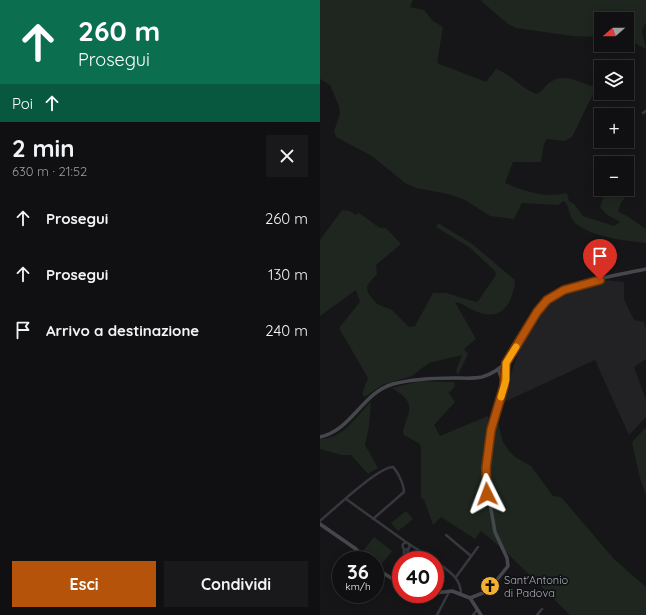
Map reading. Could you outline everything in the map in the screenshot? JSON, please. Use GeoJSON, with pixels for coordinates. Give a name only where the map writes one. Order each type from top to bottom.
{"type":"FeatureCollection","features":[{"type":"Feature","properties":{"kind":"street"},"geometry":{"type":"LineString","coordinates":[[488,375],[506,363],[540,307],[556,294],[577,286],[646,269]]}},
{"type":"Feature","properties":{"kind":"street"},"geometry":{"type":"LineString","coordinates":[[470,598],[488,592],[508,566],[507,558],[495,532],[486,481],[491,430],[504,387],[506,363]]}},
{"type":"Feature","properties":{"kind":"street"},"geometry":{"type":"LineString","coordinates":[[498,369],[505,374]]}},
{"type":"Feature","properties":{"kind":"street"},"geometry":{"type":"LineString","coordinates":[[498,369],[504,387]]}},
{"type":"Feature","properties":{"kind":"street"},"geometry":{"type":"LineString","coordinates":[[320,437],[334,433],[345,425],[377,391],[392,385],[416,380],[474,378],[488,375],[495,375],[500,378]]}},
{"type":"Feature","properties":{"kind":"street"},"geometry":{"type":"LineString","coordinates":[[320,521],[365,482],[388,467],[393,467],[396,470],[404,490],[402,495],[373,519]]}},
{"type":"Feature","properties":{"kind":"street"},"geometry":{"type":"LineString","coordinates":[[346,499],[400,540],[419,551]]}},
{"type":"Feature","properties":{"kind":"street"},"geometry":{"type":"LineString","coordinates":[[320,524],[357,551]]}},
{"type":"Feature","properties":{"kind":"street"},"geometry":{"type":"LineString","coordinates":[[446,535],[471,556]]}},
{"type":"Feature","properties":{"kind":"street"},"geometry":{"type":"LineString","coordinates":[[400,540],[403,549],[407,550],[409,548]]}},
{"type":"Feature","properties":{"kind":"street"},"geometry":{"type":"LineString","coordinates":[[402,545],[407,543]]}},
{"type":"Feature","properties":{"kind":"street"},"geometry":{"type":"LineString","coordinates":[[407,543],[409,548],[408,551]]}},
{"type":"Feature","properties":{"kind":"street"},"geometry":{"type":"LineString","coordinates":[[456,577],[478,547]]}},
{"type":"Feature","properties":{"kind":"street"},"geometry":{"type":"LineString","coordinates":[[444,568],[456,577],[461,587],[461,594]]}},
{"type":"Feature","properties":{"kind":"street"},"geometry":{"type":"LineString","coordinates":[[384,574],[391,578]]}},
{"type":"Feature","properties":{"kind":"street"},"geometry":{"type":"LineString","coordinates":[[444,592],[461,594],[470,598],[481,615]]}},
{"type":"Feature","properties":{"kind":"street"},"geometry":{"type":"LineString","coordinates":[[438,615],[449,592]]}},
{"type":"Feature","properties":{"kind":"street"},"geometry":{"type":"LineString","coordinates":[[537,615],[542,609]]}},
{"type":"Feature","properties":{"kind":"street"},"geometry":{"type":"LineString","coordinates":[[472,615],[477,610]]}},
{"type":"Feature","properties":{"kind":"shaded area"},"geometry":{"type":"Polygon","coordinates":[[[320,0],[413,0],[410,7],[424,10],[433,21],[443,27],[437,63],[486,82],[496,69],[506,74],[526,89],[537,94],[549,83],[560,78],[570,79],[592,86],[594,84],[594,93],[572,137],[565,141],[547,139],[544,144],[541,162],[513,162],[505,183],[535,193],[550,195],[567,193],[569,201],[574,204],[583,216],[614,226],[620,222],[606,214],[600,207],[604,196],[626,196],[620,205],[618,212],[627,216],[646,229],[646,243],[609,238],[582,228],[573,221],[564,201],[558,205],[522,203],[514,219],[490,216],[465,200],[448,194],[416,188],[405,183],[372,156],[336,137],[334,131],[340,114],[339,106],[330,85],[320,79],[320,0]]]}},
{"type":"Feature","properties":{"kind":"shaded area"},"geometry":{"type":"Polygon","coordinates":[[[480,0],[646,0],[646,22],[642,31],[646,49],[634,43],[634,12],[594,12],[594,37],[572,36],[516,28],[508,24],[480,0]]]}},
{"type":"Feature","properties":{"kind":"shaded area"},"geometry":{"type":"Polygon","coordinates":[[[342,210],[350,211],[355,215],[359,213],[380,228],[386,228],[401,244],[376,265],[377,274],[367,287],[368,293],[377,304],[392,310],[409,327],[415,326],[433,293],[446,293],[476,302],[496,275],[495,271],[469,247],[436,227],[438,223],[471,243],[514,279],[515,283],[511,299],[503,310],[498,313],[484,314],[455,302],[476,339],[464,349],[468,354],[458,375],[456,371],[462,355],[429,363],[412,376],[382,385],[365,397],[362,394],[368,378],[339,328],[360,302],[356,290],[320,316],[320,240],[342,210]]]}},
{"type":"Feature","properties":{"kind":"shaded area"},"geometry":{"type":"Polygon","coordinates":[[[604,280],[624,282],[624,299],[634,320],[644,322],[646,329],[646,359],[634,367],[646,400],[646,417],[629,435],[595,360],[504,402],[503,396],[521,345],[540,312],[559,294],[604,280]]]}},
{"type":"Feature","properties":{"kind":"shaded area"},"geometry":{"type":"Polygon","coordinates":[[[420,381],[454,382],[455,386],[449,393],[455,402],[434,425],[440,436],[488,416],[489,424],[498,423],[503,442],[509,451],[515,457],[531,466],[553,496],[561,497],[614,559],[646,587],[646,615],[570,615],[507,553],[481,531],[475,539],[441,517],[433,525],[424,499],[421,498],[421,447],[420,444],[404,435],[403,432],[409,413],[409,404],[403,396],[392,388],[420,381]]]}},
{"type":"Feature","properties":{"kind":"shaded area"},"geometry":{"type":"Polygon","coordinates":[[[371,401],[369,426],[365,445],[378,468],[368,474],[351,455],[342,455],[320,449],[320,439],[328,438],[343,431],[355,420],[371,401]]]}},
{"type":"Feature","properties":{"kind":"shaded area"},"geometry":{"type":"Polygon","coordinates":[[[646,427],[646,495],[639,475],[632,442],[646,427]]]}},
{"type":"Feature","properties":{"kind":"shaded area"},"geometry":{"type":"Polygon","coordinates":[[[406,511],[413,519],[398,531],[391,523],[406,511]]]}},
{"type":"Feature","properties":{"kind":"shaded area"},"geometry":{"type":"Polygon","coordinates":[[[374,537],[392,551],[384,561],[384,551],[364,550],[374,537]]]}},
{"type":"Feature","properties":{"kind":"slow traffic"},"geometry":{"type":"LineString","coordinates":[[501,397],[506,380],[506,363],[516,347]]}},
{"type":"Feature","properties":{"kind":"place","name":"Sant'Antonio di Padova"},"geometry":{"type":"Point","coordinates":[490,586]}},
{"type":"Feature","properties":{"kind":"route"},"geometry":{"type":"LineString","coordinates":[[487,494],[486,468],[491,430],[506,380],[506,363],[530,322],[540,307],[547,300],[564,290],[600,280]]}}]}
